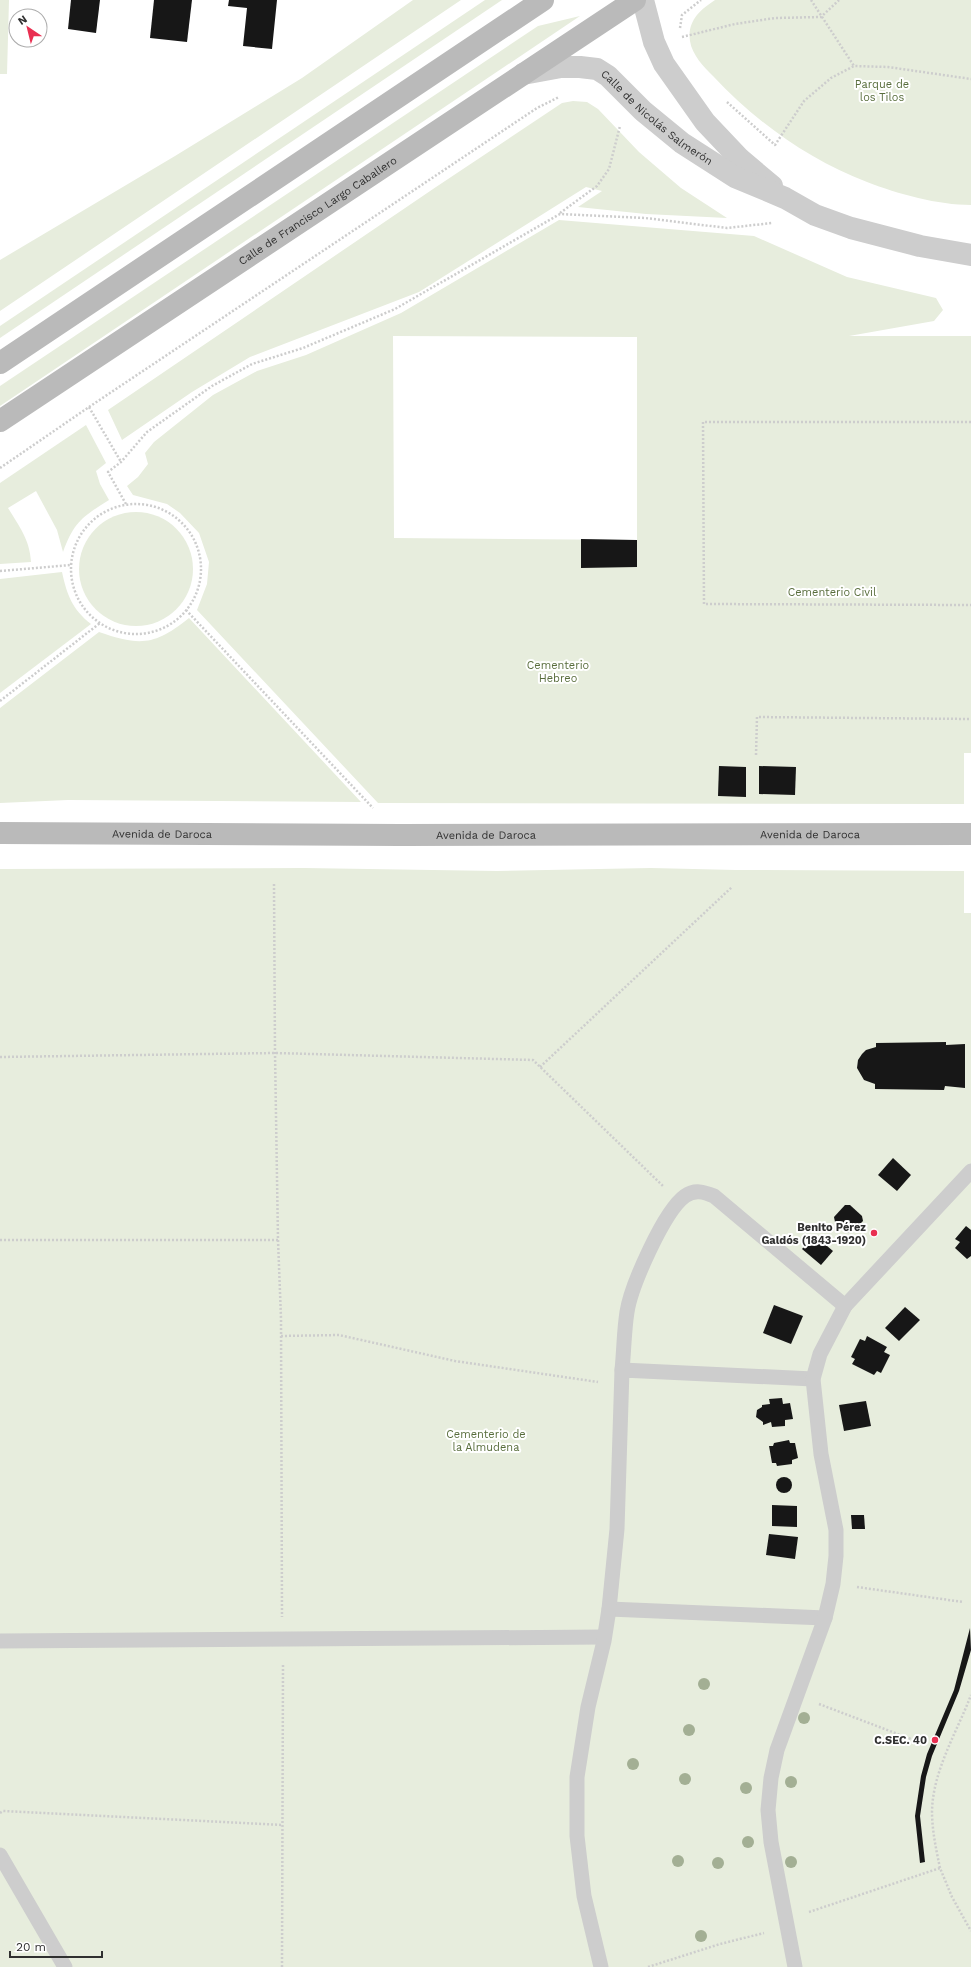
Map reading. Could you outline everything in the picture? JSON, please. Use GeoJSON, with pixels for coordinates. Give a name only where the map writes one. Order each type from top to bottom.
{"type":"FeatureCollection","features":[{"type":"Feature","properties":{"kind":"main road"},"geometry":{"type":"LineString","coordinates":[[0,363],[543,0]]}},
{"type":"Feature","properties":{"kind":"main road","name":"Calle de Francisco Largo Caballero"},"geometry":{"type":"LineString","coordinates":[[0,421],[521,74],[635,0]]}},
{"type":"Feature","properties":{"kind":"main road","name":"Avenida de Daroca"},"geometry":{"type":"LineString","coordinates":[[0,833],[392,835],[971,834]]}},
{"type":"Feature","properties":{"kind":"street","name":"Calle de Nicolás Salmerón"},"geometry":{"type":"LineString","coordinates":[[643,0],[654,42],[664,64],[705,122],[740,159],[785,198]]}},
{"type":"Feature","properties":{"kind":"street","name":"Calle de Nicolás Salmerón"},"geometry":{"type":"LineString","coordinates":[[521,74],[561,67],[597,69],[608,76],[643,111],[682,143],[709,162],[735,177],[785,198],[815,215],[851,228],[920,246],[971,255]]}},
{"type":"Feature","properties":{"kind":"lane"},"geometry":{"type":"LineString","coordinates":[[795,1967],[770,1842],[768,1810],[771,1778],[777,1750],[825,1618],[833,1584],[836,1556],[836,1530],[821,1454],[813,1379],[820,1354],[845,1306],[971,1171]]}},
{"type":"Feature","properties":{"kind":"lane"},"geometry":{"type":"LineString","coordinates":[[601,1967],[584,1896],[577,1836],[577,1777],[588,1707],[609,1609],[617,1529],[622,1370],[627,1312],[633,1285],[645,1259],[671,1211],[685,1196],[699,1191],[714,1196],[845,1306]]}},
{"type":"Feature","properties":{"kind":"lane"},"geometry":{"type":"LineString","coordinates":[[622,1370],[813,1379]]}},
{"type":"Feature","properties":{"kind":"lane"},"geometry":{"type":"LineString","coordinates":[[609,1609],[825,1618]]}},
{"type":"Feature","properties":{"kind":"lane"},"geometry":{"type":"LineString","coordinates":[[0,1641],[604,1637]]}},
{"type":"Feature","properties":{"kind":"lane"},"geometry":{"type":"LineString","coordinates":[[0,1855],[65,1967]]}},
{"type":"Feature","properties":{"kind":"path"},"geometry":{"type":"LineString","coordinates":[[681,43],[679,37],[682,15],[701,0]]}},
{"type":"Feature","properties":{"kind":"path"},"geometry":{"type":"LineString","coordinates":[[811,0],[854,66]]}},
{"type":"Feature","properties":{"kind":"path"},"geometry":{"type":"LineString","coordinates":[[723,99],[775,145],[804,101],[831,78],[854,66],[888,67],[971,79]]}},
{"type":"Feature","properties":{"kind":"path"},"geometry":{"type":"LineString","coordinates":[[0,468],[537,108],[562,95]]}},
{"type":"Feature","properties":{"kind":"path"},"geometry":{"type":"LineString","coordinates":[[126,504],[108,472],[121,462],[147,432],[212,386],[252,364],[303,348],[395,309],[560,214],[645,218],[727,228],[774,223]]}},
{"type":"Feature","properties":{"kind":"path"},"geometry":{"type":"LineString","coordinates":[[89,407],[121,462]]}},
{"type":"Feature","properties":{"kind":"path"},"geometry":{"type":"LineString","coordinates":[[971,422],[703,422],[703,438],[704,604],[971,605]]}},
{"type":"Feature","properties":{"kind":"path"},"geometry":{"type":"LineString","coordinates":[[126,504],[146,504],[164,510],[181,521],[193,536],[200,555],[201,574],[196,593],[186,610],[172,623],[155,631],[143,633],[118,632],[100,624],[88,612],[78,598],[72,582],[71,565],[76,544],[87,525],[105,511],[126,504]]}},
{"type":"Feature","properties":{"kind":"path"},"geometry":{"type":"LineString","coordinates":[[0,571],[71,565]]}},
{"type":"Feature","properties":{"kind":"path"},"geometry":{"type":"LineString","coordinates":[[186,610],[374,809]]}},
{"type":"Feature","properties":{"kind":"path"},"geometry":{"type":"LineString","coordinates":[[0,701],[100,624]]}},
{"type":"Feature","properties":{"kind":"path"},"geometry":{"type":"LineString","coordinates":[[756,755],[757,717],[971,719]]}},
{"type":"Feature","properties":{"kind":"path"},"geometry":{"type":"LineString","coordinates":[[274,884],[274,1053],[281,1336],[283,1825],[282,1967]]}},
{"type":"Feature","properties":{"kind":"path"},"geometry":{"type":"LineString","coordinates":[[540,1067],[732,887]]}},
{"type":"Feature","properties":{"kind":"path"},"geometry":{"type":"LineString","coordinates":[[0,1057],[274,1053],[533,1060],[680,1202]]}},
{"type":"Feature","properties":{"kind":"path"},"geometry":{"type":"LineString","coordinates":[[0,1240],[278,1240]]}},
{"type":"Feature","properties":{"kind":"path"},"geometry":{"type":"LineString","coordinates":[[281,1336],[339,1335],[455,1361],[622,1385]]}},
{"type":"Feature","properties":{"kind":"path"},"geometry":{"type":"LineString","coordinates":[[833,1584],[963,1602]]}},
{"type":"Feature","properties":{"kind":"path"},"geometry":{"type":"LineString","coordinates":[[796,1695],[924,1744]]}},
{"type":"Feature","properties":{"kind":"path"},"geometry":{"type":"LineString","coordinates":[[971,1695],[938,1776],[932,1810],[934,1842],[940,1868],[952,1897],[971,1931]]}},
{"type":"Feature","properties":{"kind":"path"},"geometry":{"type":"LineString","coordinates":[[0,1813],[11,1812],[283,1825]]}},
{"type":"Feature","properties":{"kind":"path"},"geometry":{"type":"LineString","coordinates":[[648,1967],[786,1923],[940,1868]]}},
{"type":"Feature","properties":{"kind":"green space"},"geometry":{"type":"Polygon","coordinates":[[[0,0],[9,0],[7,74],[0,74],[0,0]]]}},
{"type":"Feature","properties":{"kind":"green space"},"geometry":{"type":"Polygon","coordinates":[[[413,0],[461,0],[0,311],[0,260],[175,156],[302,78],[413,0]]]}},
{"type":"Feature","properties":{"kind":"green space"},"geometry":{"type":"Polygon","coordinates":[[[485,0],[502,0],[0,338],[0,326],[485,0]]]}},
{"type":"Feature","properties":{"kind":"green space","name":"Parque de los Tilos"},"geometry":{"type":"Polygon","coordinates":[[[715,0],[971,0],[971,205],[958,205],[918,198],[867,182],[825,163],[784,138],[765,124],[747,109],[702,65],[693,51],[690,41],[690,34],[693,22],[704,8],[715,0]]]}},
{"type":"Feature","properties":{"kind":"green space"},"geometry":{"type":"Polygon","coordinates":[[[580,16],[0,406],[0,386],[538,26],[580,16]]]}},
{"type":"Feature","properties":{"kind":"green space"},"geometry":{"type":"Polygon","coordinates":[[[573,101],[587,102],[598,109],[639,152],[681,188],[727,218],[646,214],[578,207],[602,191],[586,187],[419,292],[250,357],[192,392],[122,440],[108,410],[562,103],[573,101]]]}},
{"type":"Feature","properties":{"kind":"green space"},"geometry":{"type":"Polygon","coordinates":[[[559,220],[754,236],[847,277],[936,298],[943,310],[934,321],[849,336],[971,336],[971,753],[964,753],[964,804],[378,803],[197,610],[207,584],[209,562],[199,533],[180,513],[167,504],[133,495],[127,486],[138,477],[148,464],[145,453],[154,442],[213,395],[257,371],[306,355],[401,313],[559,220]],[[393,336],[394,538],[637,540],[637,337],[393,336]]]}},
{"type":"Feature","properties":{"kind":"green space"},"geometry":{"type":"Polygon","coordinates":[[[86,425],[106,463],[96,471],[100,484],[109,500],[80,521],[71,534],[63,552],[57,530],[36,491],[8,508],[20,527],[29,547],[31,562],[0,564],[0,483],[86,425]]]}},
{"type":"Feature","properties":{"kind":"green space"},"geometry":{"type":"Polygon","coordinates":[[[136,512],[158,516],[176,529],[189,547],[193,569],[189,591],[176,609],[158,622],[136,626],[114,622],[96,609],[83,591],[79,569],[83,547],[96,529],[114,516],[136,512]]]}},
{"type":"Feature","properties":{"kind":"green space"},"geometry":{"type":"Polygon","coordinates":[[[62,572],[71,601],[79,613],[91,624],[0,693],[0,579],[62,572]]]}},
{"type":"Feature","properties":{"kind":"green space"},"geometry":{"type":"Polygon","coordinates":[[[189,618],[361,802],[68,800],[0,803],[0,708],[99,632],[125,640],[146,641],[166,634],[189,618]]]}},
{"type":"Feature","properties":{"kind":"green space","name":"Cementerio de la Almudena"},"geometry":{"type":"Polygon","coordinates":[[[304,868],[497,871],[651,868],[964,871],[964,913],[971,913],[971,1967],[0,1967],[0,869],[304,868]]]}},
{"type":"Feature","properties":{"kind":"building"},"geometry":{"type":"Polygon","coordinates":[[[71,0],[100,0],[96,33],[68,29],[71,0]]]}},
{"type":"Feature","properties":{"kind":"building"},"geometry":{"type":"Polygon","coordinates":[[[154,0],[192,0],[187,42],[150,38],[154,0]]]}},
{"type":"Feature","properties":{"kind":"building"},"geometry":{"type":"Polygon","coordinates":[[[229,0],[277,0],[272,49],[243,46],[247,8],[228,6],[229,0]]]}},
{"type":"Feature","properties":{"kind":"building"},"geometry":{"type":"Polygon","coordinates":[[[581,539],[637,540],[637,567],[581,568],[581,539]]]}},
{"type":"Feature","properties":{"kind":"building"},"geometry":{"type":"Polygon","coordinates":[[[719,766],[746,767],[746,797],[718,796],[719,766]]]}},
{"type":"Feature","properties":{"kind":"building"},"geometry":{"type":"Polygon","coordinates":[[[759,766],[796,767],[795,795],[759,794],[759,766]]]}},
{"type":"Feature","properties":{"kind":"building"},"geometry":{"type":"Polygon","coordinates":[[[946,1042],[946,1045],[965,1044],[965,1088],[945,1086],[944,1090],[875,1089],[875,1084],[864,1080],[857,1068],[858,1060],[862,1054],[866,1050],[876,1047],[876,1043],[946,1042]]]}},
{"type":"Feature","properties":{"kind":"building"},"geometry":{"type":"Polygon","coordinates":[[[893,1158],[911,1175],[897,1191],[878,1175],[893,1158]]]}},
{"type":"Feature","properties":{"kind":"building"},"geometry":{"type":"Polygon","coordinates":[[[845,1205],[850,1205],[862,1216],[863,1221],[852,1232],[846,1233],[835,1222],[834,1217],[845,1205]]]}},
{"type":"Feature","properties":{"kind":"building"},"geometry":{"type":"Polygon","coordinates":[[[966,1226],[971,1230],[971,1256],[967,1259],[955,1248],[960,1242],[955,1239],[966,1226]]]}},
{"type":"Feature","properties":{"kind":"building"},"geometry":{"type":"Polygon","coordinates":[[[814,1235],[833,1251],[821,1265],[802,1249],[814,1235]]]}},
{"type":"Feature","properties":{"kind":"building"},"geometry":{"type":"Polygon","coordinates":[[[774,1305],[803,1316],[791,1344],[763,1333],[774,1305]]]}},
{"type":"Feature","properties":{"kind":"building"},"geometry":{"type":"Polygon","coordinates":[[[905,1307],[920,1320],[899,1341],[885,1328],[905,1307]]]}},
{"type":"Feature","properties":{"kind":"building"},"geometry":{"type":"Polygon","coordinates":[[[867,1336],[887,1347],[884,1352],[890,1355],[881,1373],[877,1371],[874,1375],[852,1364],[855,1359],[851,1357],[860,1339],[865,1341],[867,1336]]]}},
{"type":"Feature","properties":{"kind":"building"},"geometry":{"type":"Polygon","coordinates":[[[782,1398],[783,1404],[790,1403],[793,1419],[785,1420],[785,1426],[772,1427],[771,1422],[763,1425],[763,1422],[756,1417],[757,1410],[762,1407],[762,1405],[770,1404],[769,1399],[782,1398]]]}},
{"type":"Feature","properties":{"kind":"building"},"geometry":{"type":"Polygon","coordinates":[[[866,1401],[871,1426],[844,1431],[839,1405],[866,1401]]]}},
{"type":"Feature","properties":{"kind":"building"},"geometry":{"type":"Polygon","coordinates":[[[789,1440],[790,1443],[795,1443],[798,1458],[792,1460],[792,1464],[777,1466],[776,1463],[772,1463],[769,1446],[773,1446],[774,1443],[789,1440]]]}},
{"type":"Feature","properties":{"kind":"building"},"geometry":{"type":"Polygon","coordinates":[[[781,1477],[787,1477],[792,1482],[790,1491],[787,1493],[781,1493],[776,1488],[776,1482],[781,1477]]]}},
{"type":"Feature","properties":{"kind":"building"},"geometry":{"type":"Polygon","coordinates":[[[772,1505],[797,1506],[797,1527],[772,1526],[772,1505]]]}},
{"type":"Feature","properties":{"kind":"building"},"geometry":{"type":"Polygon","coordinates":[[[851,1515],[864,1515],[865,1529],[852,1529],[851,1515]]]}},
{"type":"Feature","properties":{"kind":"building"},"geometry":{"type":"Polygon","coordinates":[[[769,1534],[798,1537],[795,1559],[766,1555],[769,1534]]]}},
{"type":"Feature","properties":{"kind":"building","name":"C.SEC. 40"},"geometry":{"type":"Polygon","coordinates":[[[970,1628],[971,1650],[959,1691],[932,1756],[926,1777],[920,1816],[925,1862],[920,1863],[915,1816],[921,1776],[927,1754],[954,1690],[970,1628]]]}},
{"type":"Feature","properties":{"kind":"place","name":"Benito Pérez Galdós (1843-1920)"},"geometry":{"type":"Point","coordinates":[874,1233]}},
{"type":"Feature","properties":{"kind":"place","name":"C.SEC. 40"},"geometry":{"type":"Point","coordinates":[935,1740]}},
{"type":"Feature","properties":{"kind":"park label","name":"Cementerio Civil"},"geometry":{"type":"Point","coordinates":[832,592]}},
{"type":"Feature","properties":{"kind":"park label","name":"Cementerio Hebreo"},"geometry":{"type":"Point","coordinates":[558,671]}}]}
